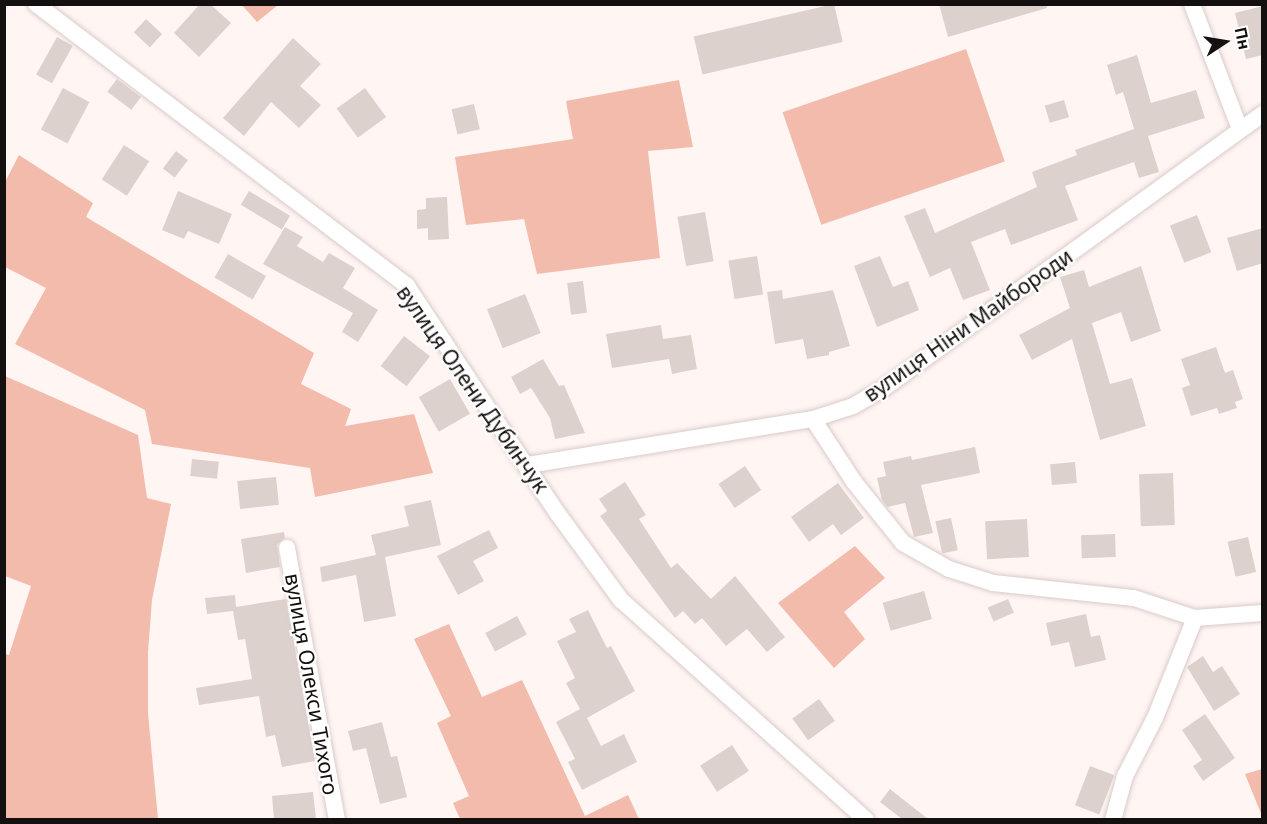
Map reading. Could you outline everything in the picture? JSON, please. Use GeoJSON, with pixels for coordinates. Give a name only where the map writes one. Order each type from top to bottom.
{"type":"FeatureCollection","features":[{"type":"Feature","properties":{"kind":"street","name":"вулиця Олени Дубинчук"},"geometry":{"type":"LineString","coordinates":[[36,4],[407,286],[528,465],[558,514],[621,600],[866,819]]}},
{"type":"Feature","properties":{"kind":"street"},"geometry":{"type":"LineString","coordinates":[[1192,4],[1240,129]]}},
{"type":"Feature","properties":{"kind":"street","name":"вулиця Ніни Майбороди"},"geometry":{"type":"LineString","coordinates":[[528,465],[813,419],[853,406],[884,388],[1263,114]]}},
{"type":"Feature","properties":{"kind":"street"},"geometry":{"type":"LineString","coordinates":[[813,419],[854,482],[903,543],[949,569],[993,583],[1134,598],[1195,618],[1263,613]]}},
{"type":"Feature","properties":{"kind":"street","name":"вулиця Олекси Тихого"},"geometry":{"type":"LineString","coordinates":[[287,548],[337,819]]}},
{"type":"Feature","properties":{"kind":"street"},"geometry":{"type":"LineString","coordinates":[[1113,819],[1125,776],[1155,718],[1195,618]]}},
{"type":"Feature","properties":{"kind":"shaded area"},"geometry":{"type":"Polygon","coordinates":[[[242,5],[278,5],[257,22],[242,5]]]}},
{"type":"Feature","properties":{"kind":"shaded area"},"geometry":{"type":"Polygon","coordinates":[[[966,49],[1005,162],[821,225],[783,112],[966,49]]]}},
{"type":"Feature","properties":{"kind":"shaded area"},"geometry":{"type":"Polygon","coordinates":[[[679,80],[693,147],[648,151],[660,258],[537,274],[524,219],[466,225],[455,157],[573,139],[566,101],[679,80]]]}},
{"type":"Feature","properties":{"kind":"shaded area"},"geometry":{"type":"Polygon","coordinates":[[[19,155],[93,203],[86,217],[314,353],[301,384],[351,409],[345,426],[414,414],[433,473],[315,497],[310,468],[152,444],[145,410],[15,344],[46,288],[5,267],[5,182],[19,155]]]}},
{"type":"Feature","properties":{"kind":"shaded area"},"geometry":{"type":"Polygon","coordinates":[[[5,376],[138,435],[147,498],[171,504],[152,600],[148,652],[148,713],[158,819],[5,819],[5,654],[9,655],[31,586],[5,576],[5,376]]]}},
{"type":"Feature","properties":{"kind":"shaded area"},"geometry":{"type":"Polygon","coordinates":[[[855,546],[885,578],[844,612],[865,639],[834,668],[778,603],[855,546]]]}},
{"type":"Feature","properties":{"kind":"shaded area"},"geometry":{"type":"Polygon","coordinates":[[[449,624],[482,697],[522,680],[585,816],[628,795],[639,819],[460,819],[453,803],[469,796],[437,723],[451,716],[414,639],[449,624]]]}},
{"type":"Feature","properties":{"kind":"shaded area"},"geometry":{"type":"Polygon","coordinates":[[[1262,769],[1262,816],[1245,774],[1262,769]]]}},
{"type":"Feature","properties":{"kind":"building"},"geometry":{"type":"Polygon","coordinates":[[[200,4],[210,4],[231,23],[199,57],[174,33],[200,4]]]}},
{"type":"Feature","properties":{"kind":"building"},"geometry":{"type":"Polygon","coordinates":[[[834,4],[843,42],[702,74],[694,36],[834,4]]]}},
{"type":"Feature","properties":{"kind":"building"},"geometry":{"type":"Polygon","coordinates":[[[939,4],[1046,4],[1047,8],[948,37],[939,4]]]}},
{"type":"Feature","properties":{"kind":"building"},"geometry":{"type":"Polygon","coordinates":[[[1263,6],[1263,55],[1246,59],[1235,13],[1263,6]]]}},
{"type":"Feature","properties":{"kind":"building"},"geometry":{"type":"Polygon","coordinates":[[[146,19],[162,34],[150,47],[134,32],[146,19]]]}},
{"type":"Feature","properties":{"kind":"building"},"geometry":{"type":"Polygon","coordinates":[[[57,37],[73,46],[52,83],[36,75],[57,37]]]}},
{"type":"Feature","properties":{"kind":"building"},"geometry":{"type":"Polygon","coordinates":[[[293,38],[321,64],[300,86],[321,105],[299,128],[271,102],[244,136],[223,118],[293,38]]]}},
{"type":"Feature","properties":{"kind":"building"},"geometry":{"type":"Polygon","coordinates":[[[1137,55],[1151,103],[1196,90],[1205,118],[1148,136],[1159,172],[1139,178],[1134,162],[1065,186],[1078,220],[1011,245],[1005,229],[971,242],[990,290],[963,300],[950,268],[930,277],[904,216],[925,208],[935,233],[1037,187],[1032,172],[1077,155],[1075,150],[1134,129],[1123,92],[1116,95],[1107,65],[1137,55]]]}},
{"type":"Feature","properties":{"kind":"building"},"geometry":{"type":"Polygon","coordinates":[[[117,79],[141,97],[131,110],[107,92],[117,79]]]}},
{"type":"Feature","properties":{"kind":"building"},"geometry":{"type":"Polygon","coordinates":[[[63,88],[89,102],[67,144],[41,129],[63,88]]]}},
{"type":"Feature","properties":{"kind":"building"},"geometry":{"type":"Polygon","coordinates":[[[365,88],[386,117],[358,138],[337,109],[365,88]]]}},
{"type":"Feature","properties":{"kind":"building"},"geometry":{"type":"Polygon","coordinates":[[[1064,100],[1069,117],[1050,123],[1045,106],[1064,100]]]}},
{"type":"Feature","properties":{"kind":"building"},"geometry":{"type":"Polygon","coordinates":[[[474,104],[480,129],[457,135],[452,109],[474,104]]]}},
{"type":"Feature","properties":{"kind":"building"},"geometry":{"type":"Polygon","coordinates":[[[124,145],[149,161],[127,196],[102,179],[124,145]]]}},
{"type":"Feature","properties":{"kind":"building"},"geometry":{"type":"Polygon","coordinates":[[[176,151],[188,160],[175,178],[163,169],[176,151]]]}},
{"type":"Feature","properties":{"kind":"building"},"geometry":{"type":"Polygon","coordinates":[[[178,191],[232,214],[219,244],[188,231],[184,239],[162,230],[178,191]]]}},
{"type":"Feature","properties":{"kind":"building"},"geometry":{"type":"Polygon","coordinates":[[[249,191],[290,216],[282,229],[241,205],[249,191]]]}},
{"type":"Feature","properties":{"kind":"building"},"geometry":{"type":"Polygon","coordinates":[[[447,197],[449,239],[428,240],[428,228],[417,229],[417,210],[426,209],[426,198],[447,197]]]}},
{"type":"Feature","properties":{"kind":"building"},"geometry":{"type":"Polygon","coordinates":[[[705,212],[714,261],[686,266],[677,217],[705,212]]]}},
{"type":"Feature","properties":{"kind":"building"},"geometry":{"type":"Polygon","coordinates":[[[1197,215],[1211,252],[1184,263],[1170,225],[1197,215]]]}},
{"type":"Feature","properties":{"kind":"building"},"geometry":{"type":"Polygon","coordinates":[[[285,227],[303,237],[297,246],[323,262],[329,253],[355,268],[343,288],[378,310],[358,342],[342,332],[353,313],[263,264],[285,227]]]}},
{"type":"Feature","properties":{"kind":"building"},"geometry":{"type":"Polygon","coordinates":[[[1263,228],[1263,263],[1237,271],[1227,238],[1263,228]]]}},
{"type":"Feature","properties":{"kind":"building"},"geometry":{"type":"Polygon","coordinates":[[[228,254],[266,276],[253,299],[215,277],[228,254]]]}},
{"type":"Feature","properties":{"kind":"building"},"geometry":{"type":"Polygon","coordinates":[[[757,256],[763,295],[734,299],[728,261],[757,256]]]}},
{"type":"Feature","properties":{"kind":"building"},"geometry":{"type":"Polygon","coordinates":[[[880,256],[893,287],[908,281],[919,310],[877,327],[854,266],[880,256]]]}},
{"type":"Feature","properties":{"kind":"building"},"geometry":{"type":"Polygon","coordinates":[[[1141,266],[1161,331],[1131,342],[1121,312],[1092,323],[1110,384],[1132,378],[1146,426],[1100,440],[1072,339],[1032,360],[1019,335],[1070,308],[1060,277],[1084,270],[1089,287],[1141,266]]]}},
{"type":"Feature","properties":{"kind":"building"},"geometry":{"type":"Polygon","coordinates":[[[583,281],[587,313],[571,315],[567,283],[583,281]]]}},
{"type":"Feature","properties":{"kind":"building"},"geometry":{"type":"Polygon","coordinates":[[[782,290],[783,299],[833,290],[850,346],[829,352],[829,355],[807,359],[803,339],[775,344],[767,292],[782,290]]]}},
{"type":"Feature","properties":{"kind":"building"},"geometry":{"type":"Polygon","coordinates":[[[525,294],[541,333],[503,348],[487,309],[525,294]]]}},
{"type":"Feature","properties":{"kind":"building"},"geometry":{"type":"Polygon","coordinates":[[[661,325],[663,339],[691,335],[697,369],[672,374],[669,359],[612,368],[606,334],[661,325]]]}},
{"type":"Feature","properties":{"kind":"building"},"geometry":{"type":"Polygon","coordinates":[[[404,336],[430,356],[407,386],[381,366],[404,336]]]}},
{"type":"Feature","properties":{"kind":"building"},"geometry":{"type":"Polygon","coordinates":[[[1216,347],[1225,373],[1233,370],[1243,399],[1235,402],[1237,408],[1219,414],[1217,408],[1191,416],[1182,388],[1190,385],[1181,359],[1216,347]]]}},
{"type":"Feature","properties":{"kind":"building"},"geometry":{"type":"Polygon","coordinates":[[[543,359],[559,386],[564,385],[585,433],[555,439],[550,418],[531,388],[520,394],[511,377],[543,359]]]}},
{"type":"Feature","properties":{"kind":"building"},"geometry":{"type":"Polygon","coordinates":[[[450,379],[470,414],[439,432],[419,397],[450,379]]]}},
{"type":"Feature","properties":{"kind":"building"},"geometry":{"type":"Polygon","coordinates":[[[975,447],[980,473],[921,485],[933,533],[914,537],[905,503],[887,507],[882,500],[877,478],[886,476],[883,462],[911,456],[912,460],[975,447]]]}},
{"type":"Feature","properties":{"kind":"building"},"geometry":{"type":"Polygon","coordinates":[[[192,459],[219,462],[217,479],[190,476],[192,459]]]}},
{"type":"Feature","properties":{"kind":"building"},"geometry":{"type":"Polygon","coordinates":[[[1075,462],[1077,483],[1052,485],[1050,464],[1075,462]]]}},
{"type":"Feature","properties":{"kind":"building"},"geometry":{"type":"Polygon","coordinates":[[[745,466],[761,490],[735,508],[718,484],[745,466]]]}},
{"type":"Feature","properties":{"kind":"building"},"geometry":{"type":"Polygon","coordinates":[[[1173,473],[1175,525],[1141,526],[1139,474],[1173,473]]]}},
{"type":"Feature","properties":{"kind":"building"},"geometry":{"type":"Polygon","coordinates":[[[276,477],[279,505],[240,509],[237,481],[276,477]]]}},
{"type":"Feature","properties":{"kind":"building"},"geometry":{"type":"Polygon","coordinates":[[[625,482],[646,515],[639,519],[671,568],[677,563],[711,599],[735,576],[785,637],[767,652],[747,629],[726,646],[702,618],[695,624],[683,611],[675,618],[600,516],[607,511],[599,499],[625,482]]]}},
{"type":"Feature","properties":{"kind":"building"},"geometry":{"type":"Polygon","coordinates":[[[838,483],[864,518],[841,535],[833,524],[809,542],[791,517],[838,483]]]}},
{"type":"Feature","properties":{"kind":"building"},"geometry":{"type":"Polygon","coordinates":[[[431,500],[441,545],[385,557],[396,616],[364,622],[356,575],[322,582],[320,567],[376,555],[371,535],[409,526],[404,506],[431,500]]]}},
{"type":"Feature","properties":{"kind":"building"},"geometry":{"type":"Polygon","coordinates":[[[951,518],[958,550],[942,554],[935,521],[951,518]]]}},
{"type":"Feature","properties":{"kind":"building"},"geometry":{"type":"Polygon","coordinates":[[[1027,519],[1029,557],[987,559],[985,521],[1027,519]]]}},
{"type":"Feature","properties":{"kind":"building"},"geometry":{"type":"Polygon","coordinates":[[[489,530],[498,548],[473,561],[484,581],[458,595],[437,556],[489,530]]]}},
{"type":"Feature","properties":{"kind":"building"},"geometry":{"type":"Polygon","coordinates":[[[284,532],[285,538],[277,545],[280,567],[246,573],[241,539],[284,532]]]}},
{"type":"Feature","properties":{"kind":"building"},"geometry":{"type":"Polygon","coordinates":[[[1115,534],[1116,557],[1082,558],[1081,535],[1115,534]]]}},
{"type":"Feature","properties":{"kind":"building"},"geometry":{"type":"Polygon","coordinates":[[[1248,537],[1256,572],[1236,577],[1228,542],[1248,537]]]}},
{"type":"Feature","properties":{"kind":"building"},"geometry":{"type":"Polygon","coordinates":[[[924,591],[932,619],[891,631],[883,603],[924,591]]]}},
{"type":"Feature","properties":{"kind":"building"},"geometry":{"type":"Polygon","coordinates":[[[235,595],[236,607],[286,599],[315,761],[282,767],[275,735],[266,737],[259,696],[199,705],[196,688],[252,679],[245,639],[238,640],[233,611],[207,614],[205,598],[235,595]]]}},
{"type":"Feature","properties":{"kind":"building"},"geometry":{"type":"Polygon","coordinates":[[[1008,599],[1014,613],[994,621],[988,608],[1008,599]]]}},
{"type":"Feature","properties":{"kind":"building"},"geometry":{"type":"Polygon","coordinates":[[[588,610],[607,648],[611,646],[635,691],[587,718],[601,746],[624,734],[637,762],[582,790],[568,762],[575,759],[556,722],[580,709],[566,683],[575,678],[557,641],[576,632],[569,619],[588,610]]]}},
{"type":"Feature","properties":{"kind":"building"},"geometry":{"type":"Polygon","coordinates":[[[1086,614],[1091,637],[1100,635],[1106,660],[1075,667],[1069,642],[1051,646],[1046,623],[1086,614]]]}},
{"type":"Feature","properties":{"kind":"building"},"geometry":{"type":"Polygon","coordinates":[[[517,616],[527,635],[495,651],[485,633],[517,616]]]}},
{"type":"Feature","properties":{"kind":"building"},"geometry":{"type":"Polygon","coordinates":[[[1203,656],[1213,672],[1222,666],[1240,694],[1214,711],[1187,667],[1203,656]]]}},
{"type":"Feature","properties":{"kind":"building"},"geometry":{"type":"Polygon","coordinates":[[[819,699],[835,721],[808,740],[792,718],[819,699]]]}},
{"type":"Feature","properties":{"kind":"building"},"geometry":{"type":"Polygon","coordinates":[[[1205,714],[1235,758],[1203,781],[1193,766],[1202,760],[1182,730],[1205,714]]]}},
{"type":"Feature","properties":{"kind":"building"},"geometry":{"type":"Polygon","coordinates":[[[382,722],[391,757],[397,756],[407,797],[380,804],[366,748],[353,751],[348,731],[382,722]]]}},
{"type":"Feature","properties":{"kind":"building"},"geometry":{"type":"Polygon","coordinates":[[[732,745],[749,771],[717,792],[700,766],[732,745]]]}},
{"type":"Feature","properties":{"kind":"building"},"geometry":{"type":"Polygon","coordinates":[[[1090,766],[1114,775],[1099,815],[1075,805],[1090,766]]]}},
{"type":"Feature","properties":{"kind":"building"},"geometry":{"type":"Polygon","coordinates":[[[890,789],[928,819],[902,819],[880,802],[890,789]]]}},
{"type":"Feature","properties":{"kind":"building"},"geometry":{"type":"Polygon","coordinates":[[[313,792],[316,819],[274,819],[272,796],[313,792]]]}}]}
